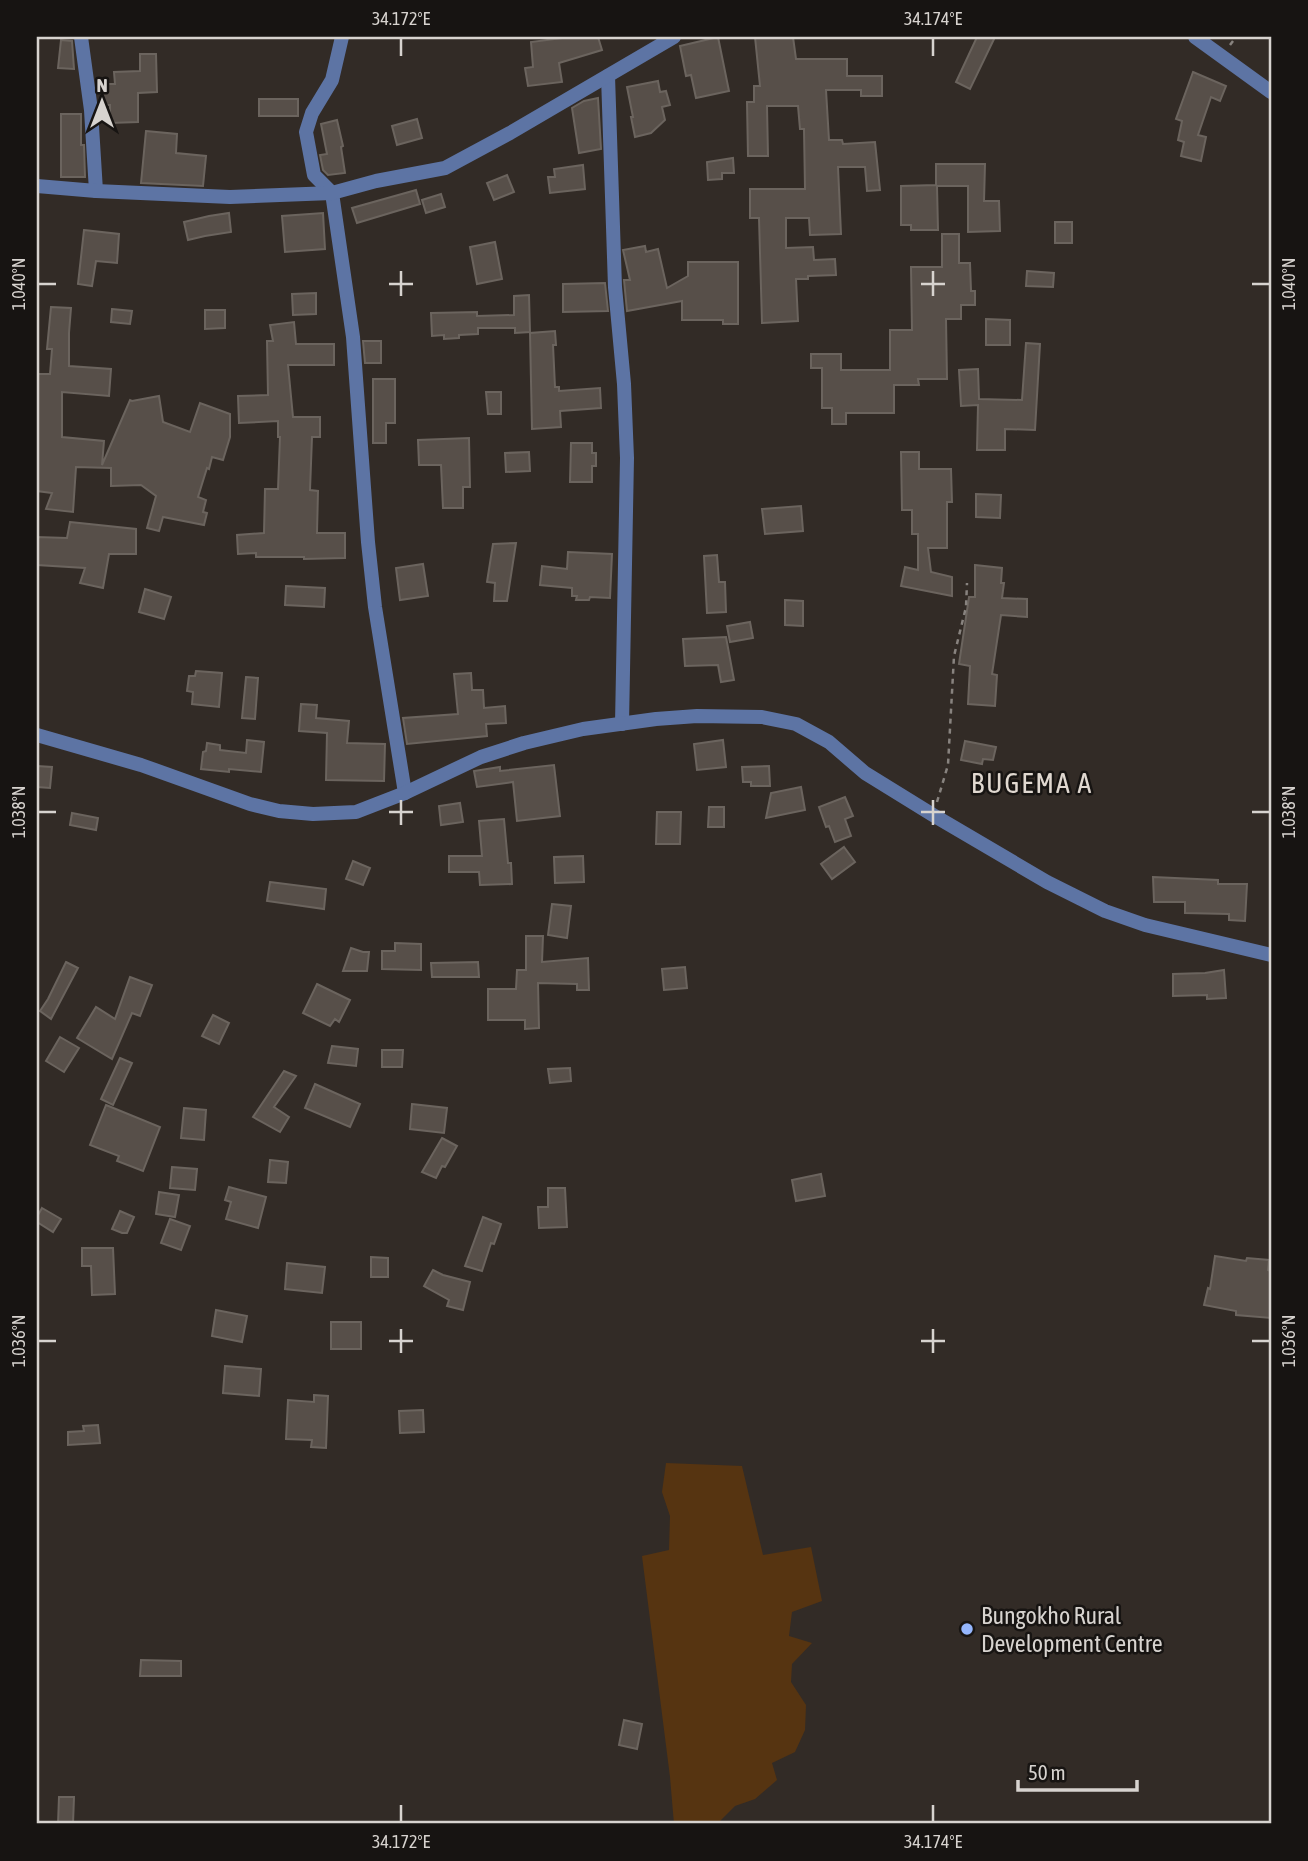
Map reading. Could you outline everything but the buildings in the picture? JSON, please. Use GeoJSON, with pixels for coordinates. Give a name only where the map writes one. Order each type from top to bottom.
{"type":"FeatureCollection","features":[{"type":"Feature","properties":{"kind":"street"},"geometry":{"type":"LineString","coordinates":[[81,37],[91,110],[96,191]]}},
{"type":"Feature","properties":{"kind":"street"},"geometry":{"type":"LineString","coordinates":[[342,37],[332,80],[312,113],[306,132],[314,175],[332,193],[353,337],[375,607],[405,793]]}},
{"type":"Feature","properties":{"kind":"street"},"geometry":{"type":"LineString","coordinates":[[37,186],[230,197],[332,193],[376,181],[445,168],[674,37]]}},
{"type":"Feature","properties":{"kind":"street"},"geometry":{"type":"LineString","coordinates":[[1195,37],[1271,92]]}},
{"type":"Feature","properties":{"kind":"street"},"geometry":{"type":"LineString","coordinates":[[608,76],[615,287],[624,384],[627,458],[622,724]]}},
{"type":"Feature","properties":{"kind":"street"},"geometry":{"type":"LineString","coordinates":[[37,735],[141,765],[216,793],[279,811],[313,814],[356,812],[405,793],[481,757],[583,729],[656,719],[726,715],[762,717],[796,724],[829,743],[865,773],[933,815],[1047,882],[1105,911],[1144,925],[1271,955]]}},
{"type":"Feature","properties":{"kind":"path"},"geometry":{"type":"LineString","coordinates":[[933,815],[948,765],[954,656],[967,607],[967,583]]}},
{"type":"Feature","properties":{"kind":"shaded area"},"geometry":{"type":"Polygon","coordinates":[[[666,1463],[742,1466],[763,1555],[811,1547],[822,1601],[792,1612],[789,1636],[812,1643],[792,1664],[791,1682],[806,1705],[805,1730],[795,1752],[772,1763],[777,1780],[755,1799],[735,1806],[717,1824],[674,1824],[642,1556],[669,1550],[670,1516],[662,1492],[666,1463]]]}},
{"type":"Feature","properties":{"kind":"place","name":"Bungokho Rural Development Centre"},"geometry":{"type":"Point","coordinates":[967,1629]}},
{"type":"Feature","properties":{"kind":"district","name":"BUGEMA A"},"geometry":{"type":"Point","coordinates":[1032,783]}}]}
